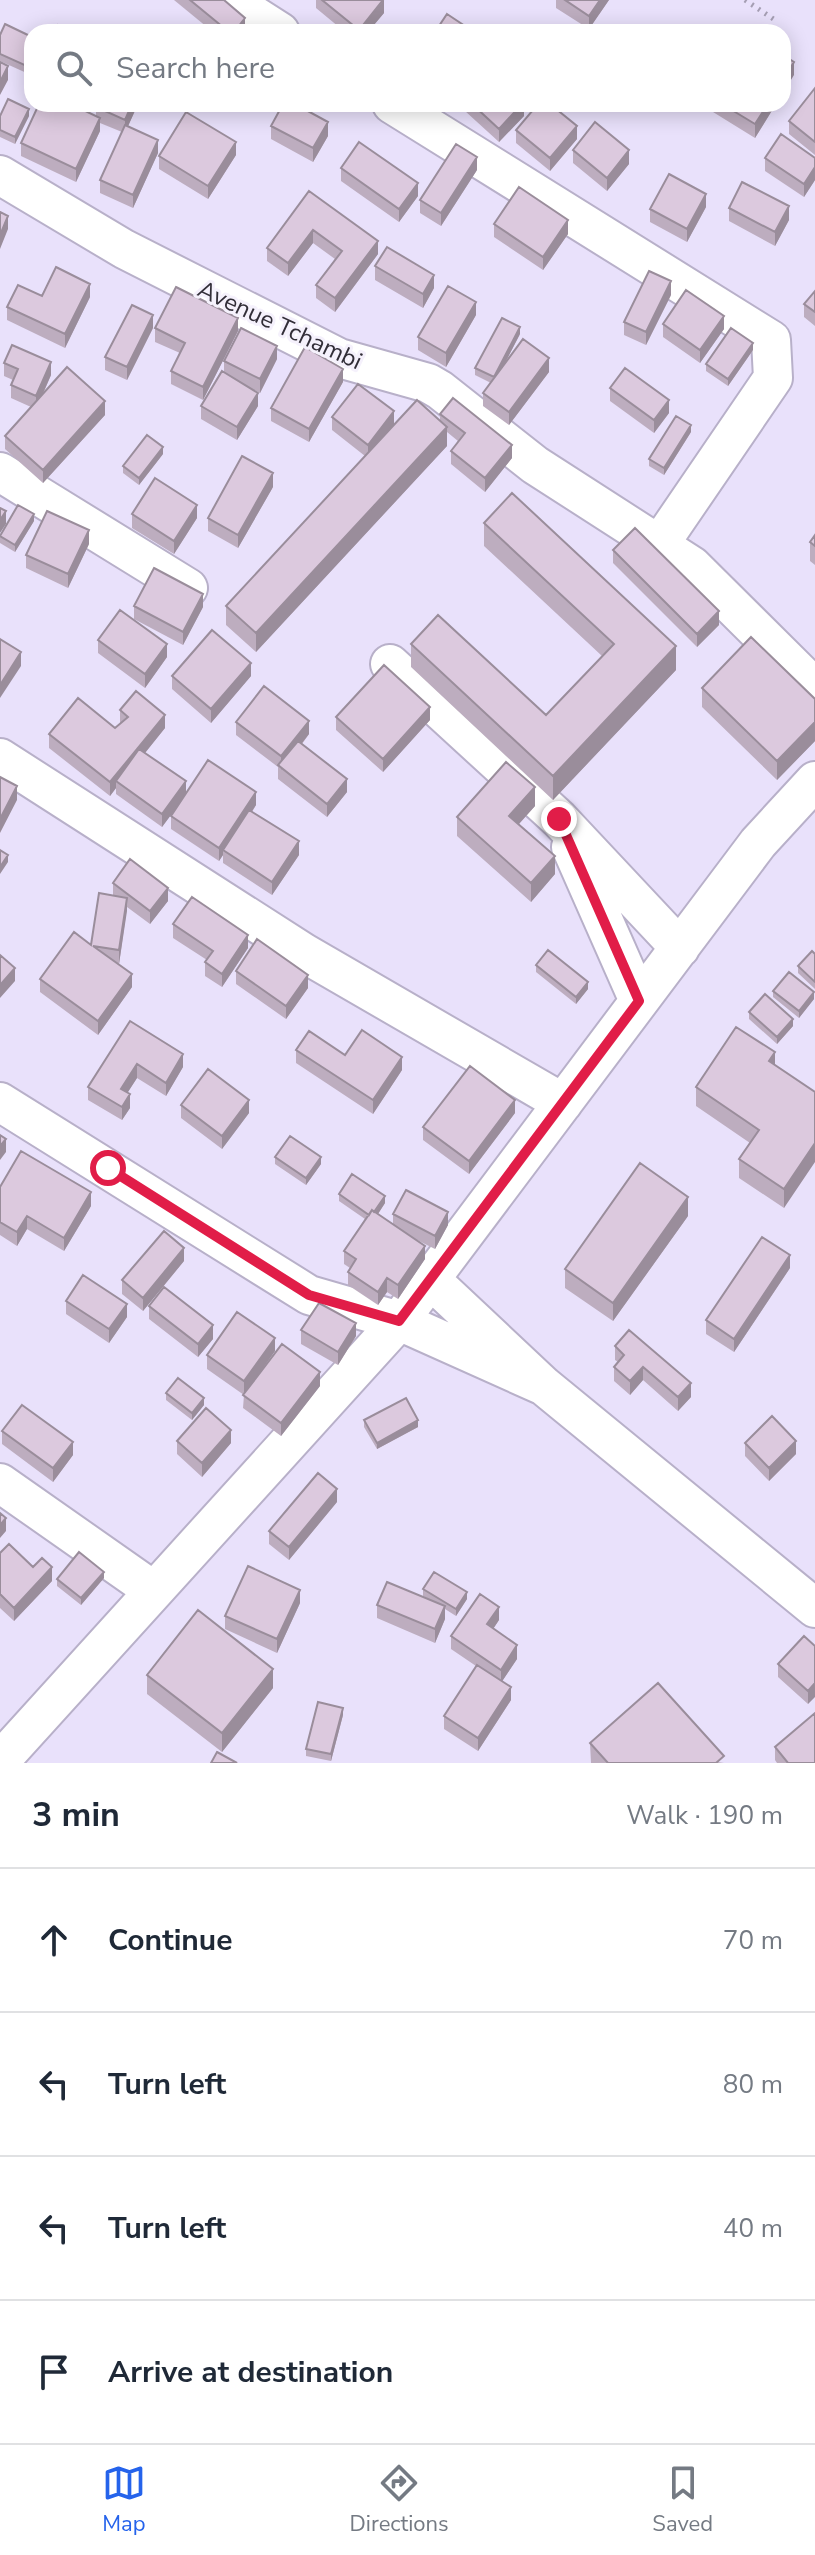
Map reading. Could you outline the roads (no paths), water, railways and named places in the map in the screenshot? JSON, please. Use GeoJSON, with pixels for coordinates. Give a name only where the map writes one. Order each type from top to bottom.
{"type":"FeatureCollection","features":[{"type":"Feature","properties":{"kind":"street"},"geometry":{"type":"LineString","coordinates":[[230,0],[268,24]]}},
{"type":"Feature","properties":{"kind":"street"},"geometry":{"type":"LineString","coordinates":[[405,112],[771,340],[773,378],[659,545]]}},
{"type":"Feature","properties":{"kind":"street","name":"Avenue Tchambi"},"geometry":{"type":"LineString","coordinates":[[0,175],[124,249],[339,358],[428,383],[440,390],[535,465],[706,578],[815,688]]}},
{"type":"Feature","properties":{"kind":"street"},"geometry":{"type":"LineString","coordinates":[[0,472],[188,588]]}},
{"type":"Feature","properties":{"kind":"street"},"geometry":{"type":"LineString","coordinates":[[390,664],[559,819],[680,948]]}},
{"type":"Feature","properties":{"kind":"street"},"geometry":{"type":"LineString","coordinates":[[0,758],[304,953],[563,1103]]}},
{"type":"Feature","properties":{"kind":"street"},"geometry":{"type":"LineString","coordinates":[[0,1761],[399,1321],[758,843],[815,781]]}},
{"type":"Feature","properties":{"kind":"street"},"geometry":{"type":"LineString","coordinates":[[559,819],[639,1001]]}},
{"type":"Feature","properties":{"kind":"street"},"geometry":{"type":"LineString","coordinates":[[0,1102],[309,1295],[399,1321],[544,1386]]}},
{"type":"Feature","properties":{"kind":"street"},"geometry":{"type":"LineString","coordinates":[[430,1279],[544,1386],[815,1608]]}},
{"type":"Feature","properties":{"kind":"street"},"geometry":{"type":"LineString","coordinates":[[0,1483],[154,1591]]}}]}
